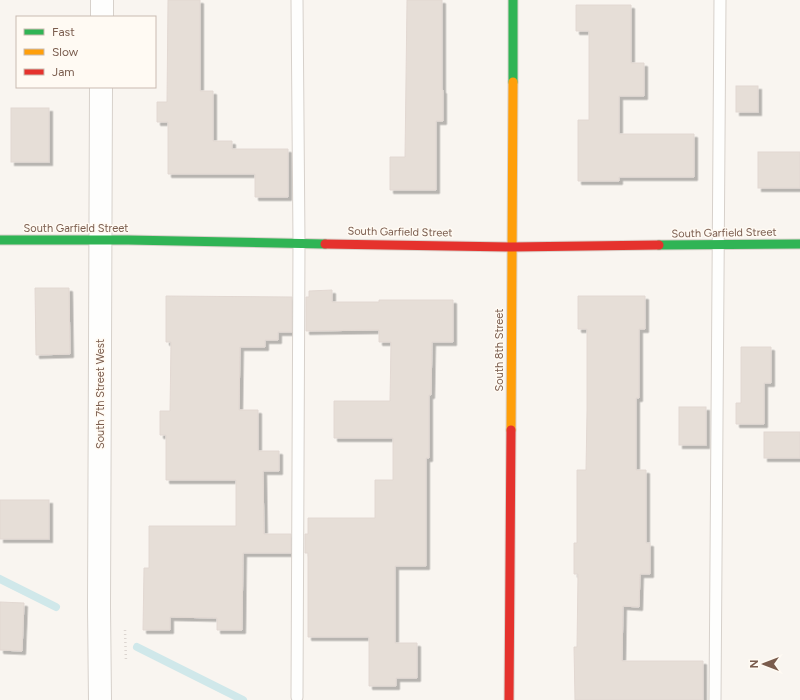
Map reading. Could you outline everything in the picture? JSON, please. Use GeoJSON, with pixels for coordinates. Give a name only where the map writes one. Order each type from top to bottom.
{"type":"FeatureCollection","features":[{"type":"Feature","properties":{"kind":"street"},"geometry":{"type":"LineString","coordinates":[[102,0],[102,16]]}},
{"type":"Feature","properties":{"kind":"street","name":"South 8th Street"},"geometry":{"type":"LineString","coordinates":[[509,700],[513,0]]}},
{"type":"Feature","properties":{"kind":"street","name":"South 7th Street West"},"geometry":{"type":"LineString","coordinates":[[100,700],[99,599],[102,88]]}},
{"type":"Feature","properties":{"kind":"street","name":"South Garfield Street"},"geometry":{"type":"LineString","coordinates":[[0,240],[299,242],[512,247],[800,244]]}},
{"type":"Feature","properties":{"kind":"lane"},"geometry":{"type":"LineString","coordinates":[[297,0],[299,242],[297,697]]}},
{"type":"Feature","properties":{"kind":"lane"},"geometry":{"type":"LineString","coordinates":[[715,700],[720,0]]}},
{"type":"Feature","properties":{"kind":"building"},"geometry":{"type":"Polygon","coordinates":[[[168,0],[200,0],[200,91],[213,91],[213,141],[232,141],[232,149],[288,149],[288,197],[255,197],[255,174],[168,174],[168,122],[157,122],[157,102],[167,102],[168,0]]]}},
{"type":"Feature","properties":{"kind":"building"},"geometry":{"type":"Polygon","coordinates":[[[407,0],[442,0],[443,121],[436,121],[436,190],[390,190],[390,157],[405,157],[407,0]]]}},
{"type":"Feature","properties":{"kind":"building"},"geometry":{"type":"Polygon","coordinates":[[[576,5],[631,5],[631,63],[644,63],[644,96],[619,96],[619,134],[694,134],[694,177],[619,177],[619,181],[578,181],[578,120],[589,120],[589,31],[576,31],[576,5]]]}},
{"type":"Feature","properties":{"kind":"building"},"geometry":{"type":"Polygon","coordinates":[[[736,86],[758,86],[758,112],[736,112],[736,86]]]}},
{"type":"Feature","properties":{"kind":"building"},"geometry":{"type":"Polygon","coordinates":[[[11,108],[49,108],[49,162],[11,162],[11,108]]]}},
{"type":"Feature","properties":{"kind":"building"},"geometry":{"type":"Polygon","coordinates":[[[758,152],[800,152],[800,188],[758,188],[758,152]]]}},
{"type":"Feature","properties":{"kind":"building"},"geometry":{"type":"Polygon","coordinates":[[[35,288],[69,288],[70,354],[36,355],[35,288]]]}},
{"type":"Feature","properties":{"kind":"building"},"geometry":{"type":"Polygon","coordinates":[[[332,290],[332,302],[379,302],[379,300],[453,300],[453,342],[432,342],[431,395],[429,395],[429,458],[426,458],[426,566],[395,566],[395,643],[417,643],[417,678],[396,678],[396,686],[369,686],[369,637],[308,637],[308,553],[305,553],[305,534],[308,534],[308,518],[375,518],[375,480],[393,480],[393,438],[334,438],[334,401],[390,401],[391,342],[379,342],[379,330],[306,331],[306,297],[309,297],[309,291],[332,290]]]}},
{"type":"Feature","properties":{"kind":"building"},"geometry":{"type":"Polygon","coordinates":[[[166,296],[292,297],[292,332],[278,332],[278,340],[265,340],[265,347],[240,347],[239,410],[258,410],[258,451],[279,451],[279,471],[263,471],[264,534],[291,534],[291,553],[243,553],[242,630],[217,630],[217,618],[170,617],[170,630],[143,630],[144,568],[149,568],[149,526],[236,526],[236,480],[166,480],[166,435],[160,435],[160,411],[170,411],[171,342],[166,342],[166,296]]]}},
{"type":"Feature","properties":{"kind":"building"},"geometry":{"type":"Polygon","coordinates":[[[578,296],[645,296],[645,329],[639,329],[639,398],[636,398],[636,470],[646,470],[646,543],[650,543],[650,574],[640,574],[639,607],[623,606],[622,661],[703,661],[703,700],[575,700],[574,647],[577,647],[578,574],[574,574],[574,543],[577,543],[577,470],[586,470],[587,411],[587,329],[578,329],[578,296]]]}},
{"type":"Feature","properties":{"kind":"building"},"geometry":{"type":"Polygon","coordinates":[[[741,347],[771,347],[771,383],[764,383],[764,424],[736,424],[736,403],[741,403],[741,347]]]}},
{"type":"Feature","properties":{"kind":"building"},"geometry":{"type":"Polygon","coordinates":[[[679,407],[706,407],[706,445],[679,445],[679,407]]]}},
{"type":"Feature","properties":{"kind":"building"},"geometry":{"type":"Polygon","coordinates":[[[764,432],[800,432],[800,458],[764,458],[764,432]]]}},
{"type":"Feature","properties":{"kind":"building"},"geometry":{"type":"Polygon","coordinates":[[[0,500],[49,500],[49,539],[0,539],[0,500]]]}},
{"type":"Feature","properties":{"kind":"building"},"geometry":{"type":"Polygon","coordinates":[[[0,602],[24,603],[22,651],[0,650],[0,602]]]}},
{"type":"Feature","properties":{"kind":"waterway"},"geometry":{"type":"LineString","coordinates":[[0,579],[56,607]]}},
{"type":"Feature","properties":{"kind":"waterway"},"geometry":{"type":"LineString","coordinates":[[137,647],[243,700]]}},
{"type":"Feature","properties":{"kind":"traffic: fast"},"geometry":{"type":"LineString","coordinates":[[513,0],[513,82]]}},
{"type":"Feature","properties":{"kind":"traffic: fast"},"geometry":{"type":"LineString","coordinates":[[0,240],[128,240],[325,244]]}},
{"type":"Feature","properties":{"kind":"traffic: fast"},"geometry":{"type":"LineString","coordinates":[[659,245],[800,244]]}},
{"type":"Feature","properties":{"kind":"traffic: slow"},"geometry":{"type":"LineString","coordinates":[[511,430],[513,82]]}},
{"type":"Feature","properties":{"kind":"traffic: jam"},"geometry":{"type":"LineString","coordinates":[[325,244],[512,247],[659,245]]}},
{"type":"Feature","properties":{"kind":"traffic: jam"},"geometry":{"type":"LineString","coordinates":[[509,700],[511,430]]}}]}
